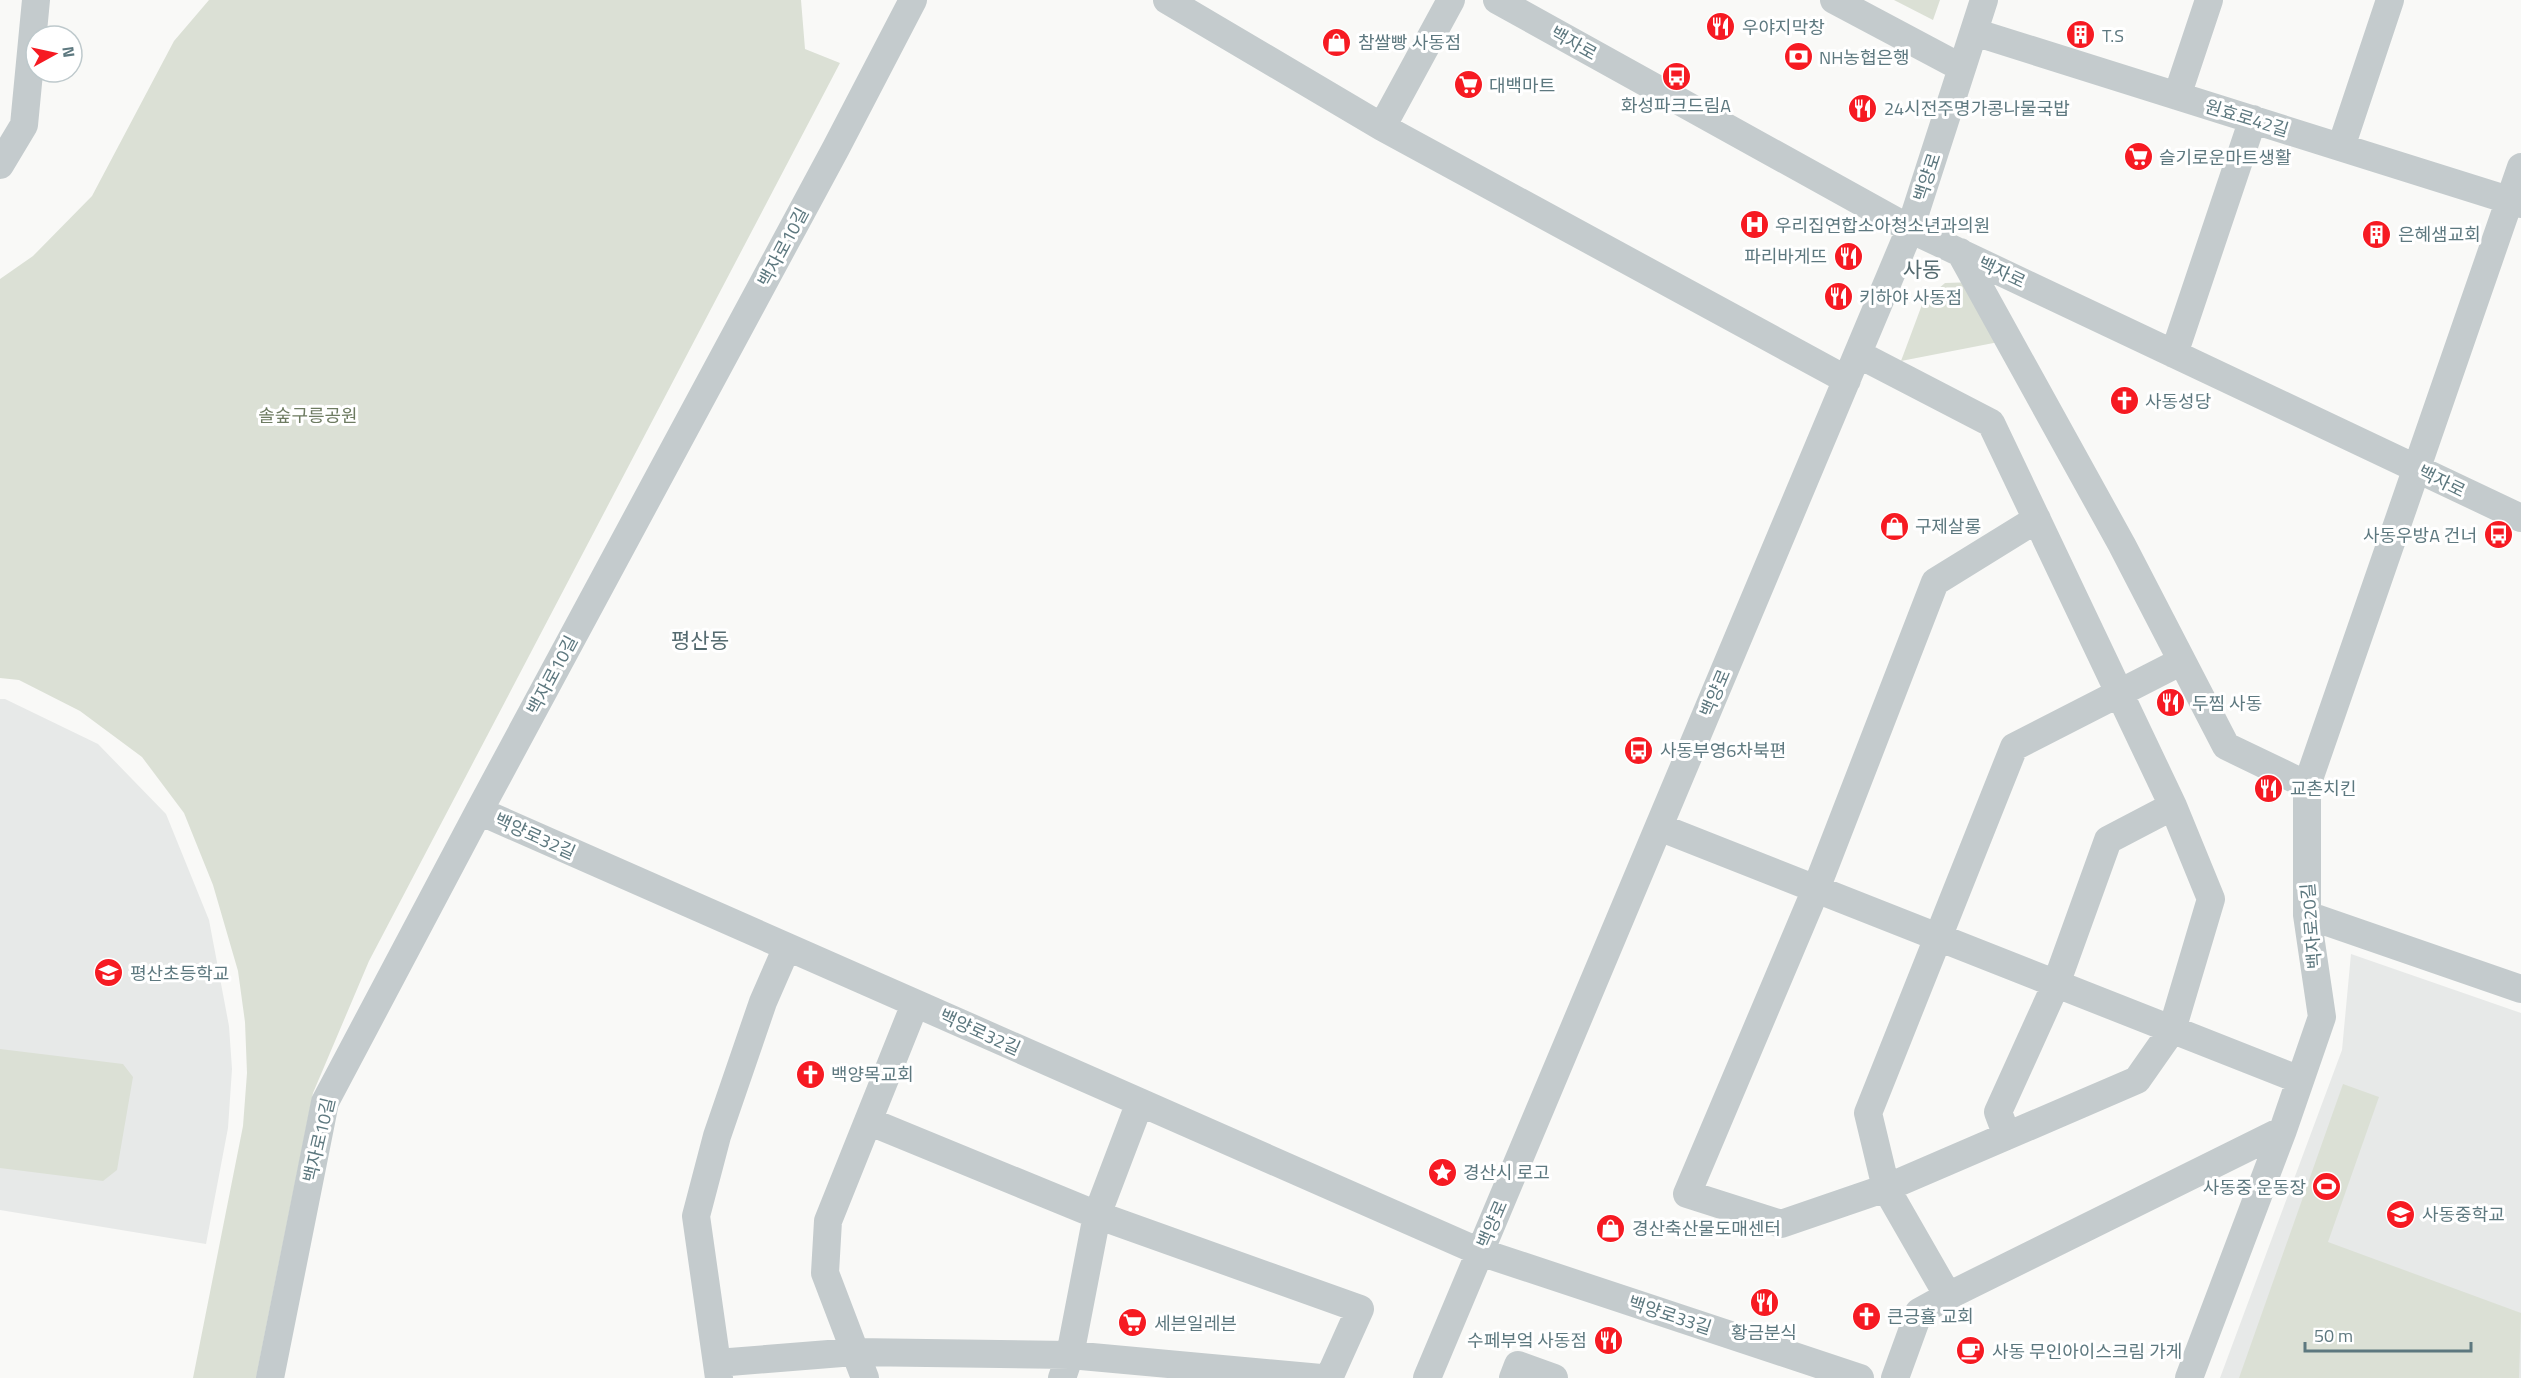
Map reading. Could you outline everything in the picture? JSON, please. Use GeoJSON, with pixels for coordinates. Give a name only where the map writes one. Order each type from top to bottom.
{"type":"FeatureCollection","features":[{"type":"Feature","properties":{"kind":"street"},"geometry":{"type":"LineString","coordinates":[[0,165],[24,125],[36,0]]}},
{"type":"Feature","properties":{"kind":"street","name":"백자로10길"},"geometry":{"type":"LineString","coordinates":[[270,1378],[325,1102],[479,811],[831,159],[913,0]]}},
{"type":"Feature","properties":{"kind":"street"},"geometry":{"type":"LineString","coordinates":[[1167,0],[1382,127],[1847,380]]}},
{"type":"Feature","properties":{"kind":"street"},"geometry":{"type":"LineString","coordinates":[[1382,127],[1450,0]]}},
{"type":"Feature","properties":{"kind":"street","name":"백자로"},"geometry":{"type":"LineString","coordinates":[[1497,0],[1910,229],[2521,518]]}},
{"type":"Feature","properties":{"kind":"street"},"geometry":{"type":"LineString","coordinates":[[1834,0],[1962,68]]}},
{"type":"Feature","properties":{"kind":"street","name":"백양로"},"geometry":{"type":"LineString","coordinates":[[1427,1378],[1910,229],[1984,0]]}},
{"type":"Feature","properties":{"kind":"street"},"geometry":{"type":"LineString","coordinates":[[2177,96],[2209,0]]}},
{"type":"Feature","properties":{"kind":"street"},"geometry":{"type":"LineString","coordinates":[[2342,147],[2390,0]]}},
{"type":"Feature","properties":{"kind":"street","name":"원효로42길"},"geometry":{"type":"LineString","coordinates":[[1974,32],[2515,202]]}},
{"type":"Feature","properties":{"kind":"street"},"geometry":{"type":"LineString","coordinates":[[2174,354],[2253,119]]}},
{"type":"Feature","properties":{"kind":"street","name":"백자로20길"},"geometry":{"type":"LineString","coordinates":[[2189,1378],[2283,1131],[2322,1017],[2307,915],[2307,785],[2515,202],[2521,167]]}},
{"type":"Feature","properties":{"kind":"street"},"geometry":{"type":"LineString","coordinates":[[1960,252],[2122,545],[2226,746],[2307,785]]}},
{"type":"Feature","properties":{"kind":"street"},"geometry":{"type":"LineString","coordinates":[[1858,354],[1991,423],[2037,519],[2173,806],[2211,899],[2172,1030],[2137,1080],[1886,1188],[1781,1224],[1687,1194],[1816,890],[1935,582],[2037,519]]}},
{"type":"Feature","properties":{"kind":"street"},"geometry":{"type":"LineString","coordinates":[[1948,1296],[1886,1188],[1868,1113],[2014,747],[2182,661]]}},
{"type":"Feature","properties":{"kind":"street"},"geometry":{"type":"LineString","coordinates":[[2007,1136],[1998,1112],[2056,984],[2108,840],[2173,806]]}},
{"type":"Feature","properties":{"kind":"street","name":"백양로32길"},"geometry":{"type":"LineString","coordinates":[[479,811],[1480,1252]]}},
{"type":"Feature","properties":{"kind":"street"},"geometry":{"type":"LineString","coordinates":[[1659,827],[2300,1080]]}},
{"type":"Feature","properties":{"kind":"street"},"geometry":{"type":"LineString","coordinates":[[2307,915],[2521,989]]}},
{"type":"Feature","properties":{"kind":"street"},"geometry":{"type":"LineString","coordinates":[[788,947],[763,1002],[721,1125],[696,1216],[718,1371],[854,1352],[1066,1366],[1321,1378]]}},
{"type":"Feature","properties":{"kind":"street"},"geometry":{"type":"LineString","coordinates":[[865,1378],[825,1273],[828,1221],[915,1004]]}},
{"type":"Feature","properties":{"kind":"street"},"geometry":{"type":"LineString","coordinates":[[1066,1366],[1097,1215],[1140,1102]]}},
{"type":"Feature","properties":{"kind":"street"},"geometry":{"type":"LineString","coordinates":[[868,1121],[1097,1215],[1360,1309],[1329,1378]]}},
{"type":"Feature","properties":{"kind":"street"},"geometry":{"type":"LineString","coordinates":[[1895,1378],[1919,1312],[2283,1131]]}},
{"type":"Feature","properties":{"kind":"street","name":"백양로33길"},"geometry":{"type":"LineString","coordinates":[[1480,1252],[1860,1378]]}},
{"type":"Feature","properties":{"kind":"street"},"geometry":{"type":"LineString","coordinates":[[1513,1378],[1518,1365],[1554,1378]]}},
{"type":"Feature","properties":{"kind":"shaded area","name":"평산초등학교"},"geometry":{"type":"Polygon","coordinates":[[[0,699],[5,699],[98,744],[166,814],[209,920],[229,1026],[232,1069],[228,1128],[206,1244],[0,1210],[0,699]]]}},
{"type":"Feature","properties":{"kind":"shaded area","name":"사동중학교"},"geometry":{"type":"Polygon","coordinates":[[[2351,954],[2521,1013],[2521,1378],[2220,1378],[2342,1050],[2351,954]]]}},
{"type":"Feature","properties":{"kind":"green space","name":"솔숲구릉공원"},"geometry":{"type":"Polygon","coordinates":[[[209,0],[801,0],[805,49],[840,63],[369,961],[313,1093],[256,1378],[193,1378],[243,1126],[247,1073],[245,1022],[238,971],[213,885],[184,813],[142,757],[80,711],[19,680],[0,678],[0,279],[33,256],[92,196],[174,41],[209,0]]]}},
{"type":"Feature","properties":{"kind":"green space"},"geometry":{"type":"Polygon","coordinates":[[[1894,0],[1940,0],[1933,20],[1894,0]]]}},
{"type":"Feature","properties":{"kind":"green space"},"geometry":{"type":"Polygon","coordinates":[[[1975,282],[2009,340],[1901,361],[1923,302],[1945,283],[1975,282]]]}},
{"type":"Feature","properties":{"kind":"green space"},"geometry":{"type":"Polygon","coordinates":[[[0,1049],[123,1064],[133,1077],[117,1170],[103,1181],[0,1168],[0,1049]]]}},
{"type":"Feature","properties":{"kind":"green space","name":"사동중 운동장"},"geometry":{"type":"Polygon","coordinates":[[[2343,1084],[2379,1097],[2328,1242],[2521,1313],[2519,1378],[2239,1378],[2343,1084]]]}},
{"type":"Feature","properties":{"kind":"place","name":"우야지막창"},"geometry":{"type":"Point","coordinates":[1721,27]}},
{"type":"Feature","properties":{"kind":"place","name":"T.S"},"geometry":{"type":"Point","coordinates":[2081,35]}},
{"type":"Feature","properties":{"kind":"place","name":"참쌀빵 사동점"},"geometry":{"type":"Point","coordinates":[1337,42]}},
{"type":"Feature","properties":{"kind":"place","name":"NH농협은행"},"geometry":{"type":"Point","coordinates":[1798,57]}},
{"type":"Feature","properties":{"kind":"place","name":"화성파크드림A"},"geometry":{"type":"Point","coordinates":[1676,76]}},
{"type":"Feature","properties":{"kind":"place","name":"대백마트"},"geometry":{"type":"Point","coordinates":[1468,85]}},
{"type":"Feature","properties":{"kind":"place","name":"24시전주명가콩나물국밥"},"geometry":{"type":"Point","coordinates":[1863,108]}},
{"type":"Feature","properties":{"kind":"place","name":"슬기로운마트생활"},"geometry":{"type":"Point","coordinates":[2138,157]}},
{"type":"Feature","properties":{"kind":"place","name":"우리집연합소아청소년과의원"},"geometry":{"type":"Point","coordinates":[1754,225]}},
{"type":"Feature","properties":{"kind":"place","name":"은혜샘교회"},"geometry":{"type":"Point","coordinates":[2377,234]}},
{"type":"Feature","properties":{"kind":"place","name":"파리바게뜨"},"geometry":{"type":"Point","coordinates":[1848,256]}},
{"type":"Feature","properties":{"kind":"place","name":"키하야 사동점"},"geometry":{"type":"Point","coordinates":[1838,297]}},
{"type":"Feature","properties":{"kind":"place","name":"사동성당"},"geometry":{"type":"Point","coordinates":[2124,401]}},
{"type":"Feature","properties":{"kind":"place","name":"구제살롱"},"geometry":{"type":"Point","coordinates":[1894,526]}},
{"type":"Feature","properties":{"kind":"place","name":"사동우방A 건너"},"geometry":{"type":"Point","coordinates":[2498,535]}},
{"type":"Feature","properties":{"kind":"place","name":"두찜 사동"},"geometry":{"type":"Point","coordinates":[2171,703]}},
{"type":"Feature","properties":{"kind":"place","name":"사동부영6차북편"},"geometry":{"type":"Point","coordinates":[1639,750]}},
{"type":"Feature","properties":{"kind":"place","name":"교촌치킨"},"geometry":{"type":"Point","coordinates":[2269,788]}},
{"type":"Feature","properties":{"kind":"place","name":"평산초등학교"},"geometry":{"type":"Point","coordinates":[109,973]}},
{"type":"Feature","properties":{"kind":"place","name":"백양목교회"},"geometry":{"type":"Point","coordinates":[810,1074]}},
{"type":"Feature","properties":{"kind":"place","name":"경산시 로고"},"geometry":{"type":"Point","coordinates":[1442,1172]}},
{"type":"Feature","properties":{"kind":"place","name":"사동중 운동장"},"geometry":{"type":"Point","coordinates":[2327,1187]}},
{"type":"Feature","properties":{"kind":"place","name":"사동중학교"},"geometry":{"type":"Point","coordinates":[2401,1214]}},
{"type":"Feature","properties":{"kind":"place","name":"경산축산물도매센터"},"geometry":{"type":"Point","coordinates":[1611,1228]}},
{"type":"Feature","properties":{"kind":"place","name":"황금분식"},"geometry":{"type":"Point","coordinates":[1764,1303]}},
{"type":"Feature","properties":{"kind":"place","name":"큰긍휼 교회"},"geometry":{"type":"Point","coordinates":[1866,1316]}},
{"type":"Feature","properties":{"kind":"place","name":"세븐일레븐"},"geometry":{"type":"Point","coordinates":[1133,1323]}},
{"type":"Feature","properties":{"kind":"place","name":"수페부엌 사동점"},"geometry":{"type":"Point","coordinates":[1608,1340]}},
{"type":"Feature","properties":{"kind":"place","name":"사동 무인아이스크림 가게"},"geometry":{"type":"Point","coordinates":[1971,1351]}},
{"type":"Feature","properties":{"kind":"district","name":"사동"},"geometry":{"type":"Point","coordinates":[1922,269]}},
{"type":"Feature","properties":{"kind":"district","name":"평산동"},"geometry":{"type":"Point","coordinates":[700,640]}}]}
